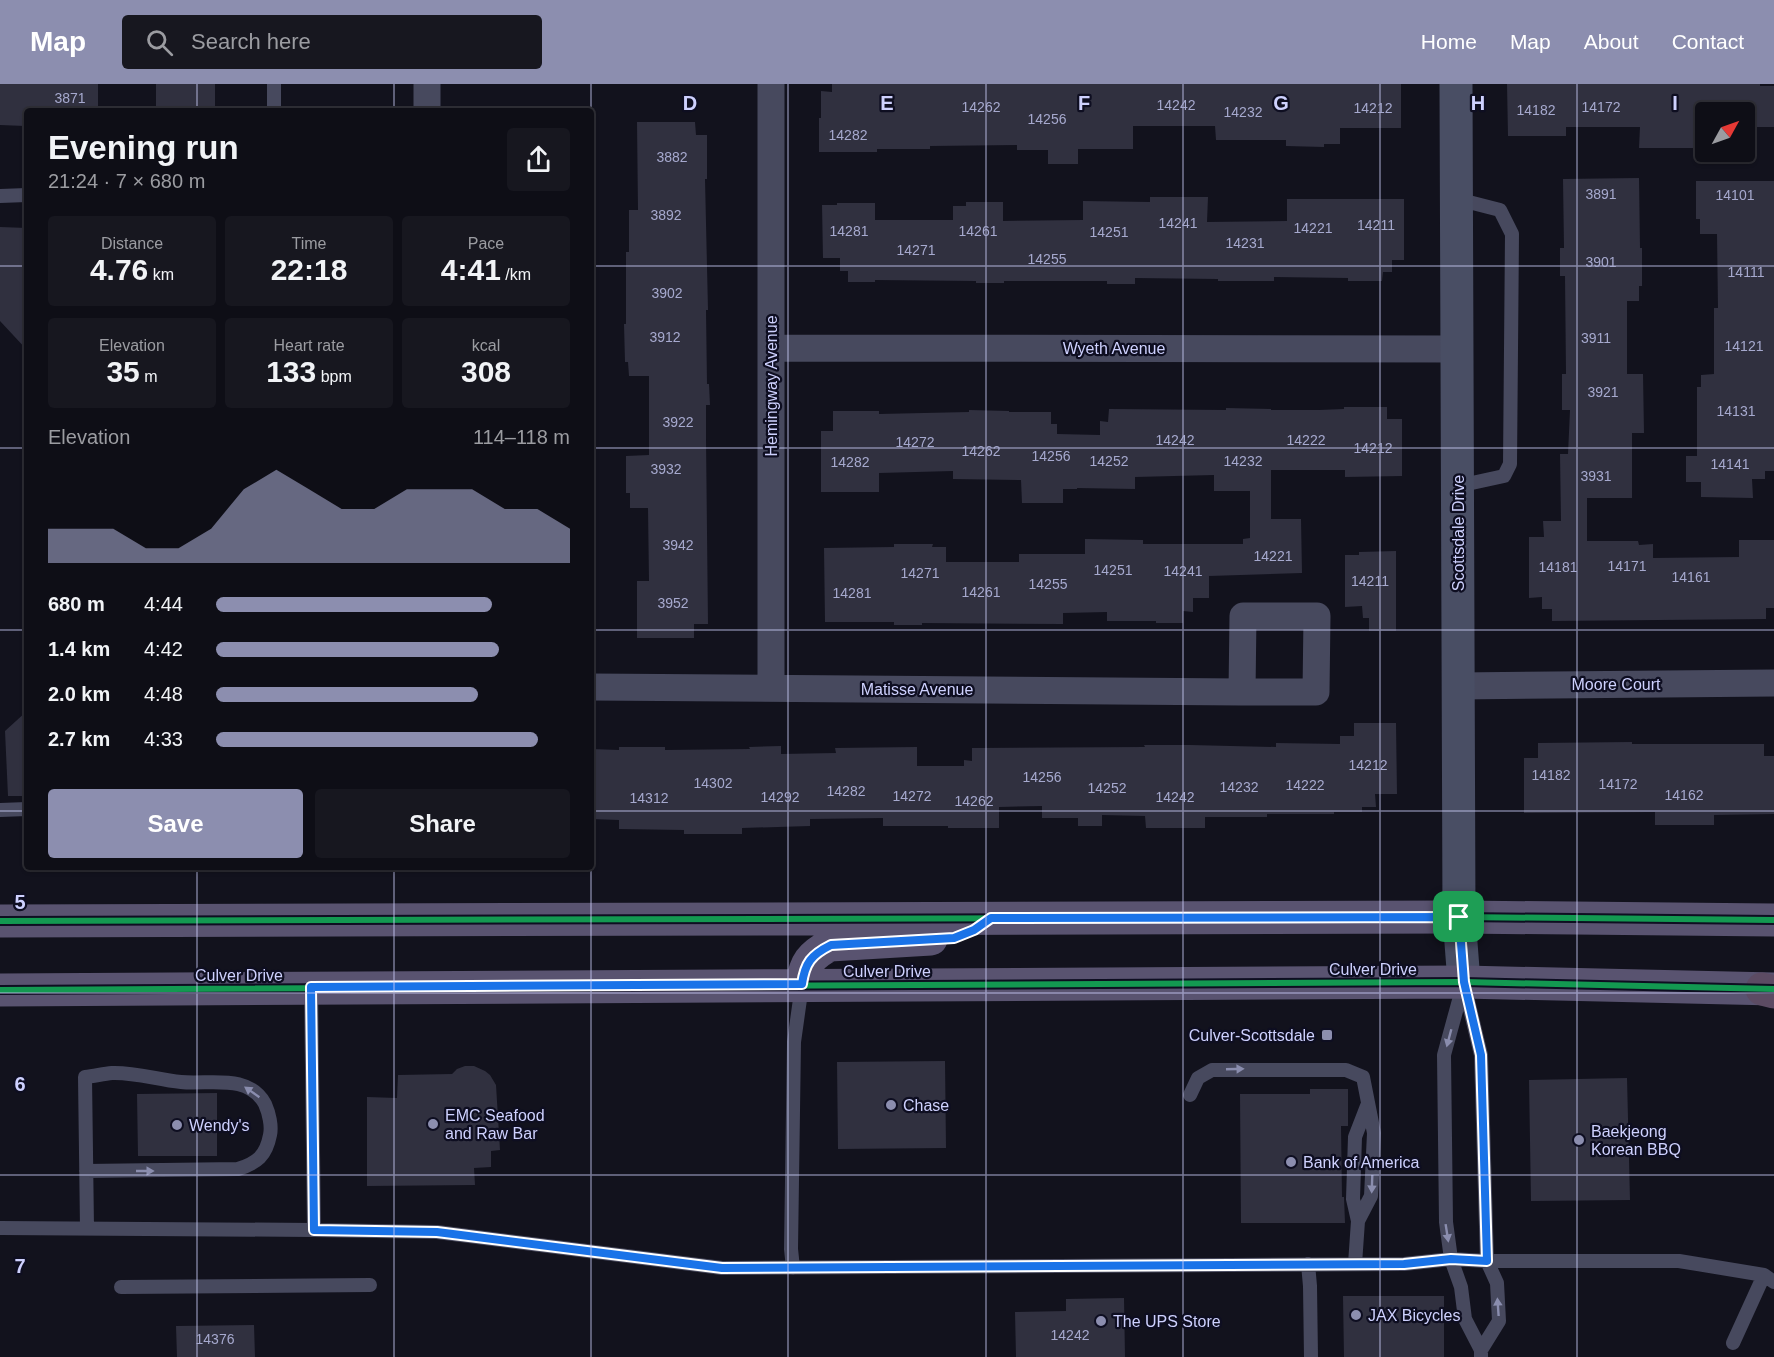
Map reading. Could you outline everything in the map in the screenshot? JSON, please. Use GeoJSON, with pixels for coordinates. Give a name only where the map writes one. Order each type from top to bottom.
{"type":"FeatureCollection","features":[{"type":"Feature","properties":{"kind":"main road"},"geometry":{"type":"LineString","coordinates":[[0,921],[991,918],[1066,920],[1459,917],[1774,920]]}},
{"type":"Feature","properties":{"kind":"main road"},"geometry":{"type":"LineString","coordinates":[[802,984],[804,970],[812,958],[819,951],[831,945],[954,938],[974,930],[991,918]]}},
{"type":"Feature","properties":{"kind":"main road","name":"Culver Drive"},"geometry":{"type":"LineString","coordinates":[[0,990],[1464,982],[1770,990]]}},
{"type":"Feature","properties":{"kind":"street"},"geometry":{"type":"LineString","coordinates":[[427,84],[427,108]]}},
{"type":"Feature","properties":{"kind":"street","name":"Hemingway Avenue"},"geometry":{"type":"LineString","coordinates":[[771,84],[771,688]]}},
{"type":"Feature","properties":{"kind":"street","name":"Scottsdale Drive"},"geometry":{"type":"LineString","coordinates":[[1456,84],[1459,917],[1464,982]]}},
{"type":"Feature","properties":{"kind":"street","name":"Wyeth Avenue"},"geometry":{"type":"LineString","coordinates":[[771,348],[1457,349]]}},
{"type":"Feature","properties":{"kind":"street","name":"Moore Court"},"geometry":{"type":"LineString","coordinates":[[1458,686],[1774,683]]}},
{"type":"Feature","properties":{"kind":"street","name":"Matisse Avenue"},"geometry":{"type":"LineString","coordinates":[[594,687],[1242,692]]}},
{"type":"Feature","properties":{"kind":"lane"},"geometry":{"type":"LineString","coordinates":[[274,84],[274,108]]}},
{"type":"Feature","properties":{"kind":"lane"},"geometry":{"type":"LineString","coordinates":[[0,196],[24,195]]}},
{"type":"Feature","properties":{"kind":"lane"},"geometry":{"type":"LineString","coordinates":[[1457,199],[1500,210],[1512,234],[1510,464],[1504,476],[1458,486]]}},
{"type":"Feature","properties":{"kind":"lane"},"geometry":{"type":"LineString","coordinates":[[0,810],[24,809]]}},
{"type":"Feature","properties":{"kind":"lane"},"geometry":{"type":"LineString","coordinates":[[1464,982],[1444,1055],[1446,1222],[1451,1259],[1461,1287],[1465,1319],[1481,1353]]}},
{"type":"Feature","properties":{"kind":"lane"},"geometry":{"type":"LineString","coordinates":[[1464,982],[1481,1055],[1487,1261],[1497,1283],[1499,1321],[1481,1353]]}},
{"type":"Feature","properties":{"kind":"lane"},"geometry":{"type":"LineString","coordinates":[[793,1268],[791,1249],[794,1042],[802,984]]}},
{"type":"Feature","properties":{"kind":"lane"},"geometry":{"type":"LineString","coordinates":[[311,987],[314,1230]]}},
{"type":"Feature","properties":{"kind":"lane"},"geometry":{"type":"LineString","coordinates":[[1190,1095],[1198,1078],[1212,1070],[1346,1070],[1363,1077],[1374,1133],[1371,1196],[1358,1221],[1355,1264]]}},
{"type":"Feature","properties":{"kind":"lane"},"geometry":{"type":"LineString","coordinates":[[86,1171],[238,1169],[254,1164],[267,1150],[271,1132],[268,1111],[262,1099],[247,1087],[226,1082],[182,1082],[114,1073],[85,1077],[86,1171],[87,1228]]}},
{"type":"Feature","properties":{"kind":"lane"},"geometry":{"type":"LineString","coordinates":[[0,1228],[437,1232],[722,1268],[1404,1264],[1451,1259],[1679,1261],[1769,1278],[1733,1343]]}},
{"type":"Feature","properties":{"kind":"lane"},"geometry":{"type":"LineString","coordinates":[[1308,1264],[1311,1357]]}},
{"type":"Feature","properties":{"kind":"lane"},"geometry":{"type":"LineString","coordinates":[[121,1287],[370,1285]]}},
{"type":"Feature","properties":{"kind":"building"},"geometry":{"type":"Polygon","coordinates":[[[0,84],[98,84],[98,108],[24,108],[24,126],[0,125],[0,84]]]}},
{"type":"Feature","properties":{"kind":"building"},"geometry":{"type":"Polygon","coordinates":[[[156,84],[215,84],[215,108],[156,108],[156,84]]]}},
{"type":"Feature","properties":{"kind":"building"},"geometry":{"type":"Polygon","coordinates":[[[832,84],[1401,84],[1401,128],[1340,128],[1340,144],[1324,144],[1324,147],[1286,146],[1286,140],[1216,140],[1215,126],[1133,126],[1133,149],[1078,149],[1078,164],[1048,164],[1048,150],[1017,150],[1017,145],[930,146],[930,149],[877,149],[877,152],[819,152],[821,91],[832,92],[832,84]]]}},
{"type":"Feature","properties":{"kind":"building"},"geometry":{"type":"Polygon","coordinates":[[[1507,84],[1760,84],[1760,86],[1774,86],[1774,127],[1755,127],[1755,102],[1695,102],[1695,148],[1639,148],[1640,127],[1566,127],[1566,136],[1508,136],[1507,84]]]}},
{"type":"Feature","properties":{"kind":"building"},"geometry":{"type":"Polygon","coordinates":[[[637,122],[695,122],[696,135],[707,135],[707,179],[705,179],[708,310],[706,310],[707,384],[709,384],[710,405],[706,405],[708,624],[694,624],[694,638],[637,638],[637,581],[649,581],[648,508],[630,508],[630,493],[626,493],[626,456],[649,455],[649,376],[629,376],[628,362],[625,362],[624,324],[626,324],[626,252],[629,252],[629,210],[638,210],[637,122]]]}},
{"type":"Feature","properties":{"kind":"building"},"geometry":{"type":"Polygon","coordinates":[[[1639,178],[1642,286],[1639,286],[1639,301],[1627,301],[1627,374],[1643,374],[1644,433],[1632,433],[1632,498],[1587,498],[1587,541],[1638,541],[1639,545],[1653,544],[1653,558],[1739,557],[1739,540],[1774,540],[1774,608],[1766,608],[1766,619],[1552,621],[1552,609],[1542,609],[1542,597],[1529,598],[1529,537],[1544,537],[1543,521],[1561,521],[1560,454],[1568,454],[1570,410],[1562,410],[1562,374],[1566,374],[1565,276],[1560,276],[1560,248],[1564,248],[1563,179],[1639,178]]]}},
{"type":"Feature","properties":{"kind":"building"},"geometry":{"type":"Polygon","coordinates":[[[1696,181],[1774,181],[1774,471],[1765,471],[1765,479],[1752,479],[1753,498],[1701,497],[1701,482],[1686,482],[1686,456],[1697,456],[1697,387],[1701,387],[1701,375],[1714,374],[1714,308],[1718,308],[1717,234],[1700,234],[1700,219],[1696,219],[1696,181]]]}},
{"type":"Feature","properties":{"kind":"building"},"geometry":{"type":"Polygon","coordinates":[[[1150,197],[1208,197],[1207,222],[1287,221],[1287,199],[1404,199],[1404,260],[1392,260],[1392,272],[1383,272],[1382,281],[1274,277],[1274,281],[1135,278],[1135,284],[1107,284],[1107,281],[976,283],[976,281],[875,280],[875,282],[848,282],[848,271],[840,271],[840,258],[823,258],[822,205],[875,203],[875,220],[953,220],[953,206],[966,206],[966,202],[1003,202],[1003,221],[1083,220],[1083,201],[1150,202],[1150,197]]]}},
{"type":"Feature","properties":{"kind":"building"},"geometry":{"type":"Polygon","coordinates":[[[0,227],[24,228],[24,347],[0,321],[0,227]]]}},
{"type":"Feature","properties":{"kind":"building"},"geometry":{"type":"Polygon","coordinates":[[[1344,407],[1387,407],[1387,419],[1402,419],[1402,476],[1345,477],[1345,470],[1271,470],[1271,519],[1301,519],[1302,573],[1209,576],[1209,598],[1193,598],[1193,612],[1183,611],[1183,623],[1107,621],[1107,612],[1063,613],[1063,624],[922,623],[922,625],[894,625],[894,622],[825,622],[824,548],[933,544],[932,547],[946,547],[946,562],[1019,562],[1019,554],[1085,554],[1085,539],[1143,540],[1143,544],[1243,544],[1243,539],[1250,538],[1250,491],[1214,491],[1214,475],[1135,477],[1135,489],[1063,489],[1063,503],[1022,503],[1021,480],[953,479],[953,471],[879,473],[879,492],[821,492],[821,431],[833,431],[833,411],[879,411],[879,414],[969,412],[969,410],[1051,412],[1051,424],[1057,424],[1057,434],[1100,435],[1100,421],[1108,422],[1109,409],[1319,410],[1344,409],[1344,407]]]}},
{"type":"Feature","properties":{"kind":"building"},"geometry":{"type":"Polygon","coordinates":[[[1396,551],[1396,631],[1369,631],[1369,618],[1363,618],[1362,606],[1345,607],[1345,555],[1359,555],[1359,552],[1396,551]]]}},
{"type":"Feature","properties":{"kind":"building"},"geometry":{"type":"Polygon","coordinates":[[[24,714],[24,796],[8,796],[5,731],[24,714]]]}},
{"type":"Feature","properties":{"kind":"building"},"geometry":{"type":"Polygon","coordinates":[[[1354,723],[1396,723],[1397,794],[1375,794],[1376,807],[1362,807],[1362,812],[1267,814],[1267,817],[1205,817],[1205,828],[1146,828],[1145,816],[1102,815],[1102,826],[1078,826],[1078,818],[1042,818],[1042,806],[999,807],[999,828],[883,826],[883,818],[810,819],[810,826],[742,828],[742,834],[684,834],[684,830],[619,829],[619,820],[594,819],[594,749],[619,750],[619,747],[665,747],[665,750],[750,749],[749,747],[781,746],[781,754],[836,753],[835,748],[917,747],[917,766],[964,766],[964,760],[972,761],[972,748],[1145,747],[1144,745],[1276,747],[1276,743],[1340,744],[1340,736],[1354,736],[1354,723]]]}},
{"type":"Feature","properties":{"kind":"building"},"geometry":{"type":"Polygon","coordinates":[[[1632,742],[1632,744],[1764,744],[1764,756],[1774,756],[1774,814],[1714,815],[1714,825],[1655,825],[1655,812],[1524,813],[1524,758],[1538,758],[1538,743],[1632,742]]]}},
{"type":"Feature","properties":{"kind":"building","name":"Chase"},"geometry":{"type":"Polygon","coordinates":[[[945,1061],[946,1148],[838,1149],[837,1062],[945,1061]]]}},
{"type":"Feature","properties":{"kind":"building","name":"EMC Seafood and Raw Bar"},"geometry":{"type":"Polygon","coordinates":[[[465,1066],[474,1066],[485,1071],[496,1085],[500,1150],[491,1151],[491,1167],[474,1168],[475,1185],[367,1186],[367,1097],[397,1098],[398,1075],[452,1074],[465,1066]]]}},
{"type":"Feature","properties":{"kind":"building","name":"Baekjeong Korean BBQ"},"geometry":{"type":"Polygon","coordinates":[[[1627,1078],[1630,1200],[1531,1201],[1529,1080],[1627,1078]]]}},
{"type":"Feature","properties":{"kind":"building","name":"Bank of America"},"geometry":{"type":"Polygon","coordinates":[[[1310,1089],[1348,1089],[1348,1126],[1341,1126],[1342,1197],[1344,1197],[1345,1223],[1241,1223],[1240,1094],[1310,1094],[1310,1089]]]}},
{"type":"Feature","properties":{"kind":"building","name":"Wendy's"},"geometry":{"type":"Polygon","coordinates":[[[217,1093],[217,1156],[138,1156],[137,1094],[217,1093]]]}},
{"type":"Feature","properties":{"kind":"building"},"geometry":{"type":"Polygon","coordinates":[[[1343,1296],[1444,1296],[1444,1357],[1344,1357],[1343,1296]]]}},
{"type":"Feature","properties":{"kind":"building"},"geometry":{"type":"Polygon","coordinates":[[[1124,1298],[1125,1357],[1016,1357],[1015,1312],[1066,1311],[1066,1299],[1124,1298]]]}},
{"type":"Feature","properties":{"kind":"building"},"geometry":{"type":"Polygon","coordinates":[[[254,1325],[255,1357],[177,1357],[176,1326],[254,1325]]]}},
{"type":"Feature","properties":{"kind":"cycle path"},"geometry":{"type":"LineString","coordinates":[[0,921],[1459,917],[1774,920]]}},
{"type":"Feature","properties":{"kind":"cycle path"},"geometry":{"type":"LineString","coordinates":[[0,990],[1464,982],[1774,989]]}},
{"type":"Feature","properties":{"kind":"place","name":"Culver-Scottsdale"},"geometry":{"type":"Point","coordinates":[1327,1035]}},
{"type":"Feature","properties":{"kind":"place","name":"Chase"},"geometry":{"type":"Point","coordinates":[891,1105]}},
{"type":"Feature","properties":{"kind":"place","name":"EMC Seafood and Raw Bar"},"geometry":{"type":"Point","coordinates":[433,1124]}},
{"type":"Feature","properties":{"kind":"place","name":"Wendy's"},"geometry":{"type":"Point","coordinates":[177,1125]}},
{"type":"Feature","properties":{"kind":"place","name":"Baekjeong Korean BBQ"},"geometry":{"type":"Point","coordinates":[1579,1140]}},
{"type":"Feature","properties":{"kind":"place","name":"Bank of America"},"geometry":{"type":"Point","coordinates":[1291,1162]}},
{"type":"Feature","properties":{"kind":"place","name":"JAX Bicycles"},"geometry":{"type":"Point","coordinates":[1356,1315]}},
{"type":"Feature","properties":{"kind":"place","name":"The UPS Store"},"geometry":{"type":"Point","coordinates":[1101,1321]}},
{"type":"Feature","properties":{"kind":"route"},"geometry":{"type":"LineString","coordinates":[[1459,917],[1464,982],[1481,1055],[1487,1261],[1451,1259],[1404,1264],[722,1268],[437,1232],[314,1230],[311,987],[802,984],[804,970],[812,958],[819,951],[831,945],[954,938],[974,930],[991,918],[1054,920],[1459,917]]}}]}
